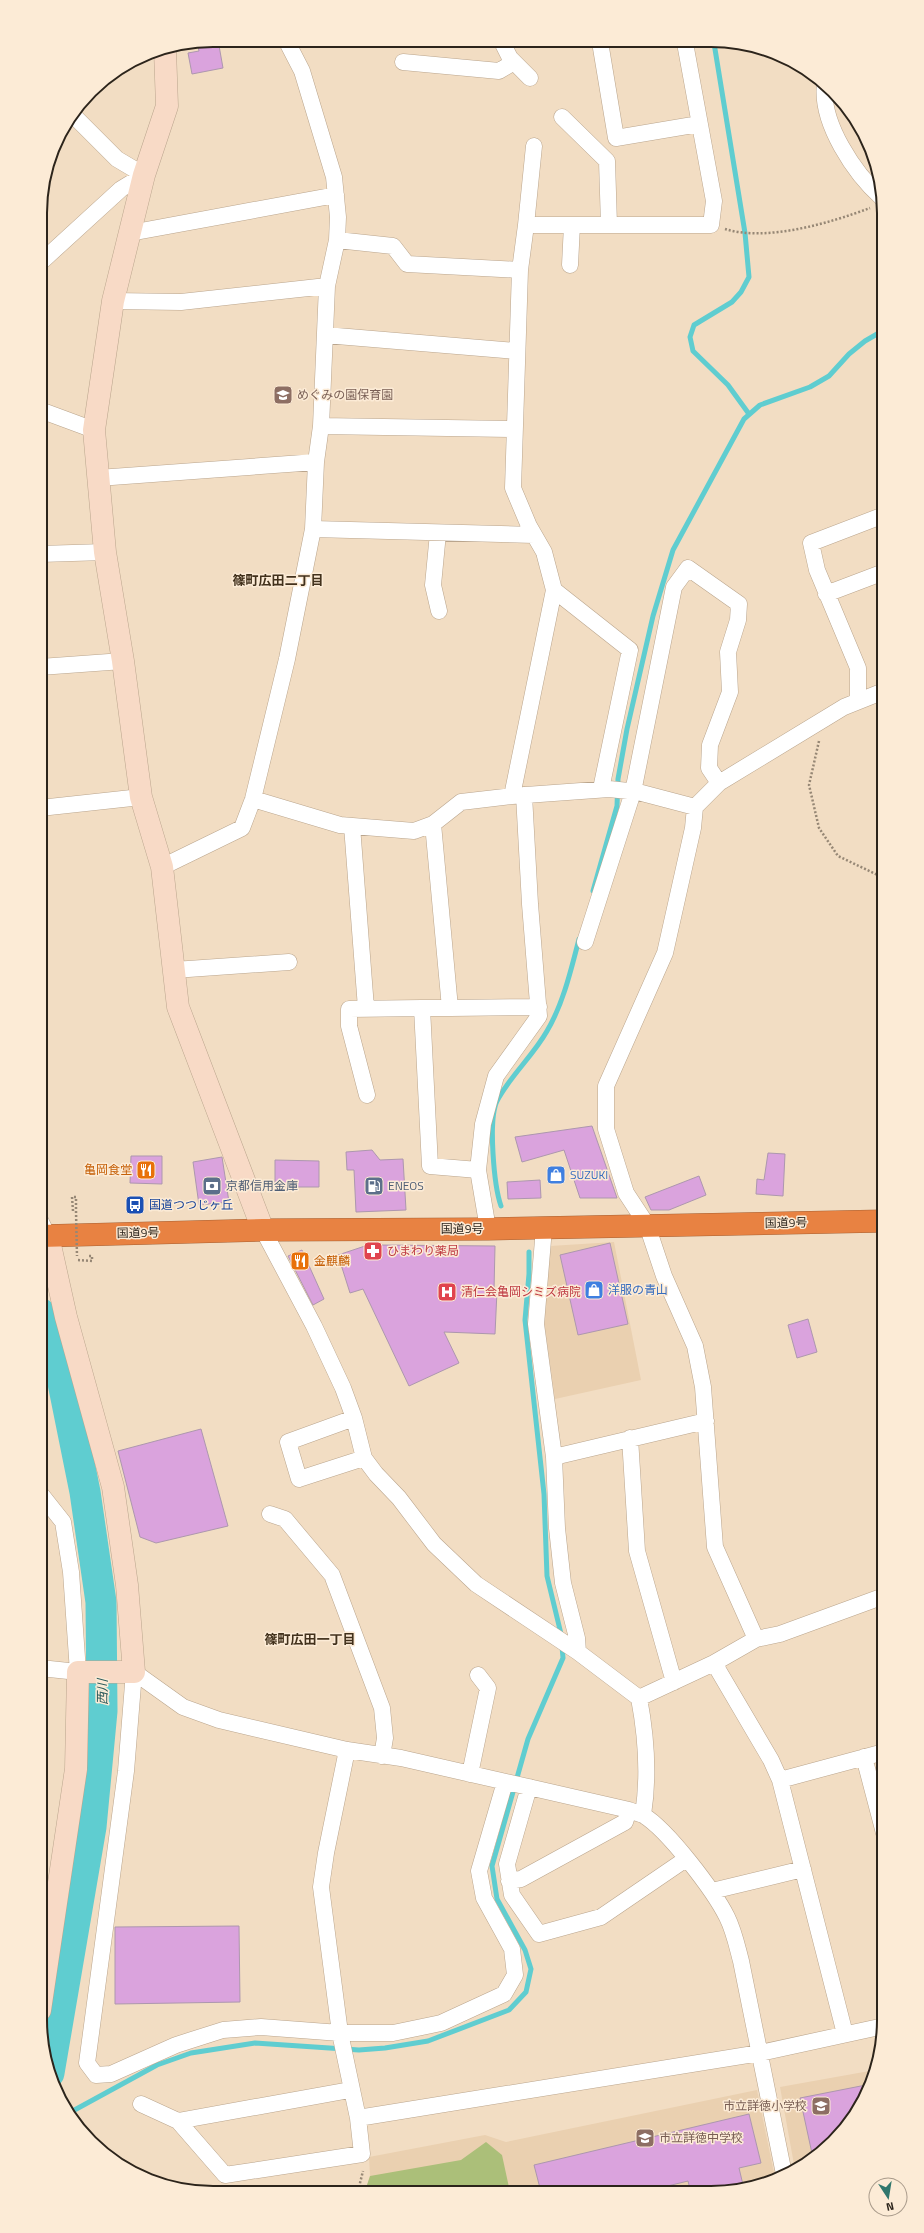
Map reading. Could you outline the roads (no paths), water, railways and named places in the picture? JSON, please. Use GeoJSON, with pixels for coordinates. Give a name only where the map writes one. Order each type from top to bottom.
{"type":"FeatureCollection","features":[{"type":"Feature","properties":{"kind":"highway","name":"国道9号"},"geometry":{"type":"LineString","coordinates":[[47,1231],[488,1229],[877,1221]]}},
{"type":"Feature","properties":{"kind":"street"},"geometry":{"type":"LineString","coordinates":[[162,867],[242,828],[253,799],[287,659],[313,529],[316,462],[321,426],[327,286],[336,240],[338,217],[334,177],[302,71],[290,47]]}},
{"type":"Feature","properties":{"kind":"street"},"geometry":{"type":"LineString","coordinates":[[505,47],[514,62],[530,78]]}},
{"type":"Feature","properties":{"kind":"street"},"geometry":{"type":"LineString","coordinates":[[601,47],[616,138],[699,124]]}},
{"type":"Feature","properties":{"kind":"street"},"geometry":{"type":"LineString","coordinates":[[526,225],[711,225],[714,201],[686,47]]}},
{"type":"Feature","properties":{"kind":"street"},"geometry":{"type":"LineString","coordinates":[[164,55],[167,106],[144,174],[113,301],[94,430],[105,552],[123,661],[141,797],[162,867],[178,1007],[263,1230],[314,1326],[343,1388],[354,1418],[364,1458],[376,1474],[399,1498],[434,1544],[476,1584],[578,1652],[640,1698],[644,1727],[645,1802],[625,1822],[521,1879],[509,1881]]}},
{"type":"Feature","properties":{"kind":"street"},"geometry":{"type":"LineString","coordinates":[[403,62],[498,71],[514,62]]}},
{"type":"Feature","properties":{"kind":"street"},"geometry":{"type":"LineString","coordinates":[[826,94],[828,115],[844,151],[877,198]]}},
{"type":"Feature","properties":{"kind":"street"},"geometry":{"type":"LineString","coordinates":[[562,117],[607,161],[609,225]]}},
{"type":"Feature","properties":{"kind":"street"},"geometry":{"type":"LineString","coordinates":[[77,119],[117,159],[144,174]]}},
{"type":"Feature","properties":{"kind":"street"},"geometry":{"type":"LineString","coordinates":[[488,1229],[478,1170],[483,1124],[496,1076],[539,1016],[530,904],[518,796],[554,590],[544,552],[534,535],[513,488],[520,270],[534,146]]}},
{"type":"Feature","properties":{"kind":"street"},"geometry":{"type":"LineString","coordinates":[[47,257],[121,189],[144,174]]}},
{"type":"Feature","properties":{"kind":"street"},"geometry":{"type":"LineString","coordinates":[[130,233],[336,196]]}},
{"type":"Feature","properties":{"kind":"street"},"geometry":{"type":"LineString","coordinates":[[570,265],[572,225]]}},
{"type":"Feature","properties":{"kind":"street"},"geometry":{"type":"LineString","coordinates":[[336,240],[393,246],[407,264],[520,270]]}},
{"type":"Feature","properties":{"kind":"street"},"geometry":{"type":"LineString","coordinates":[[113,301],[181,302],[327,286]]}},
{"type":"Feature","properties":{"kind":"street"},"geometry":{"type":"LineString","coordinates":[[325,335],[517,351]]}},
{"type":"Feature","properties":{"kind":"street"},"geometry":{"type":"LineString","coordinates":[[47,413],[94,430]]}},
{"type":"Feature","properties":{"kind":"street"},"geometry":{"type":"LineString","coordinates":[[321,426],[514,429]]}},
{"type":"Feature","properties":{"kind":"street"},"geometry":{"type":"LineString","coordinates":[[98,478],[316,462]]}},
{"type":"Feature","properties":{"kind":"street"},"geometry":{"type":"LineString","coordinates":[[858,701],[858,668],[826,594],[817,570],[811,543],[877,518]]}},
{"type":"Feature","properties":{"kind":"street"},"geometry":{"type":"LineString","coordinates":[[313,529],[534,535]]}},
{"type":"Feature","properties":{"kind":"street"},"geometry":{"type":"LineString","coordinates":[[438,533],[433,585],[439,611]]}},
{"type":"Feature","properties":{"kind":"street"},"geometry":{"type":"LineString","coordinates":[[47,554],[105,552]]}},
{"type":"Feature","properties":{"kind":"street"},"geometry":{"type":"LineString","coordinates":[[585,942],[633,792],[674,588],[688,568],[739,604],[738,620],[728,652],[730,692],[710,745],[709,768],[719,783]]}},
{"type":"Feature","properties":{"kind":"street"},"geometry":{"type":"LineString","coordinates":[[826,594],[877,575]]}},
{"type":"Feature","properties":{"kind":"street"},"geometry":{"type":"LineString","coordinates":[[554,590],[630,650],[601,789]]}},
{"type":"Feature","properties":{"kind":"street"},"geometry":{"type":"LineString","coordinates":[[47,666],[123,661]]}},
{"type":"Feature","properties":{"kind":"street"},"geometry":{"type":"LineString","coordinates":[[756,1639],[715,1547],[703,1387],[695,1346],[664,1276],[647,1225],[626,1193],[606,1129],[606,1086],[665,953],[692,828],[695,807],[719,783],[824,719],[858,701],[877,694]]}},
{"type":"Feature","properties":{"kind":"street"},"geometry":{"type":"LineString","coordinates":[[253,799],[340,825],[414,831],[434,824],[461,802],[518,796],[601,789],[633,792],[695,807]]}},
{"type":"Feature","properties":{"kind":"street"},"geometry":{"type":"LineString","coordinates":[[47,807],[141,797]]}},
{"type":"Feature","properties":{"kind":"street"},"geometry":{"type":"LineString","coordinates":[[434,824],[450,1008]]}},
{"type":"Feature","properties":{"kind":"street"},"geometry":{"type":"LineString","coordinates":[[352,826],[366,1008]]}},
{"type":"Feature","properties":{"kind":"street"},"geometry":{"type":"LineString","coordinates":[[174,970],[289,962]]}},
{"type":"Feature","properties":{"kind":"street"},"geometry":{"type":"LineString","coordinates":[[368,1095],[350,1026],[349,1009],[539,1007]]}},
{"type":"Feature","properties":{"kind":"street"},"geometry":{"type":"LineString","coordinates":[[422,1008],[430,1166],[478,1170]]}},
{"type":"Feature","properties":{"kind":"street"},"geometry":{"type":"LineString","coordinates":[[544,1228],[536,1324],[554,1457],[557,1528],[563,1583],[577,1638],[578,1652]]}},
{"type":"Feature","properties":{"kind":"street"},"geometry":{"type":"LineString","coordinates":[[47,1246],[112,1487],[127,1585],[128,1672],[126,1771],[87,2062],[96,2075],[112,2074],[176,2045],[223,2030],[261,2027],[340,2033],[393,2033],[441,2023],[504,1994],[515,1975],[512,1949],[484,1898],[479,1871],[505,1782]]}},
{"type":"Feature","properties":{"kind":"street"},"geometry":{"type":"LineString","coordinates":[[354,1418],[288,1442],[298,1479],[364,1458]]}},
{"type":"Feature","properties":{"kind":"street"},"geometry":{"type":"LineString","coordinates":[[554,1457],[706,1421]]}},
{"type":"Feature","properties":{"kind":"street"},"geometry":{"type":"LineString","coordinates":[[630,1438],[637,1551],[674,1682]]}},
{"type":"Feature","properties":{"kind":"street"},"geometry":{"type":"LineString","coordinates":[[47,1502],[63,1522],[71,1572],[83,1672],[76,1769],[47,1960]]}},
{"type":"Feature","properties":{"kind":"street"},"geometry":{"type":"LineString","coordinates":[[270,1514],[285,1519],[332,1575],[382,1708],[385,1738],[382,1756]]}},
{"type":"Feature","properties":{"kind":"street"},"geometry":{"type":"LineString","coordinates":[[640,1698],[714,1663],[756,1639],[780,1634],[877,1599]]}},
{"type":"Feature","properties":{"kind":"street"},"geometry":{"type":"LineString","coordinates":[[714,1663],[771,1760],[780,1780],[845,2034]]}},
{"type":"Feature","properties":{"kind":"street"},"geometry":{"type":"LineString","coordinates":[[47,1669],[83,1672],[128,1672],[183,1707],[218,1720],[347,1750],[401,1758],[636,1812],[656,1826],[712,1891],[727,1917],[734,1934],[783,2169]]}},
{"type":"Feature","properties":{"kind":"street"},"geometry":{"type":"LineString","coordinates":[[470,1774],[488,1688],[478,1675]]}},
{"type":"Feature","properties":{"kind":"street"},"geometry":{"type":"LineString","coordinates":[[141,2104],[178,2121],[225,2175],[362,2154],[358,2118],[350,2090],[340,2033],[321,1887],[326,1852],[347,1750]]}},
{"type":"Feature","properties":{"kind":"street"},"geometry":{"type":"LineString","coordinates":[[780,1780],[877,1754]]}},
{"type":"Feature","properties":{"kind":"street"},"geometry":{"type":"LineString","coordinates":[[864,1758],[877,1806]]}},
{"type":"Feature","properties":{"kind":"street"},"geometry":{"type":"LineString","coordinates":[[529,1787],[507,1864],[512,1895],[539,1934],[601,1917],[686,1859]]}},
{"type":"Feature","properties":{"kind":"street"},"geometry":{"type":"LineString","coordinates":[[712,1891],[803,1869]]}},
{"type":"Feature","properties":{"kind":"street"},"geometry":{"type":"LineString","coordinates":[[358,2118],[760,2053],[877,2027]]}},
{"type":"Feature","properties":{"kind":"street"},"geometry":{"type":"LineString","coordinates":[[178,2121],[350,2090]]}},
{"type":"Feature","properties":{"kind":"waterway"},"geometry":{"type":"LineString","coordinates":[[715,47],[745,233],[749,277],[741,292],[732,302],[694,325],[690,337],[693,351],[728,385],[749,414]]}},
{"type":"Feature","properties":{"kind":"waterway"},"geometry":{"type":"LineString","coordinates":[[593,891],[617,806],[618,779],[627,729],[653,616],[673,550],[744,419],[760,405],[810,387],[829,376],[849,354],[865,341],[877,334]]}},
{"type":"Feature","properties":{"kind":"waterway"},"geometry":{"type":"LineString","coordinates":[[501,1206],[498,1197],[494,1169],[492,1137],[494,1110],[502,1092],[535,1049],[553,1021],[566,986],[579,939]]}},
{"type":"Feature","properties":{"kind":"waterway"},"geometry":{"type":"LineString","coordinates":[[529,1252],[529,1274],[525,1320],[544,1494],[547,1576],[562,1638]]}},
{"type":"Feature","properties":{"kind":"waterway","name":"西川"},"geometry":{"type":"LineString","coordinates":[[47,1334],[63,1383],[85,1492],[101,1602],[102,1711],[91,1827],[52,2058]]}},
{"type":"Feature","properties":{"kind":"waterway"},"geometry":{"type":"LineString","coordinates":[[74,2110],[157,2065],[191,2053],[255,2043],[359,2050],[385,2048],[428,2041],[509,2010],[526,1992],[531,1969],[525,1950],[497,1899],[492,1866],[528,1739],[563,1658],[562,1646]]}},
{"type":"Feature","properties":{"kind":"place","name":"めぐみの園保育園"},"geometry":{"type":"Point","coordinates":[283,395]}},
{"type":"Feature","properties":{"kind":"place","name":"亀岡食堂"},"geometry":{"type":"Point","coordinates":[146,1170]}},
{"type":"Feature","properties":{"kind":"place","name":"SUZUKI"},"geometry":{"type":"Point","coordinates":[556,1175]}},
{"type":"Feature","properties":{"kind":"place","name":"京都信用金庫"},"geometry":{"type":"Point","coordinates":[212,1186]}},
{"type":"Feature","properties":{"kind":"place","name":"ENEOS"},"geometry":{"type":"Point","coordinates":[374,1186]}},
{"type":"Feature","properties":{"kind":"place","name":"国道つつじヶ丘"},"geometry":{"type":"Point","coordinates":[135,1205]}},
{"type":"Feature","properties":{"kind":"place","name":"ひまわり薬局"},"geometry":{"type":"Point","coordinates":[373,1251]}},
{"type":"Feature","properties":{"kind":"place","name":"金麒麟"},"geometry":{"type":"Point","coordinates":[300,1261]}},
{"type":"Feature","properties":{"kind":"place","name":"洋服の青山"},"geometry":{"type":"Point","coordinates":[594,1290]}},
{"type":"Feature","properties":{"kind":"place","name":"清仁会亀岡シミズ病院"},"geometry":{"type":"Point","coordinates":[447,1292]}},
{"type":"Feature","properties":{"kind":"place","name":"市立詳徳小学校"},"geometry":{"type":"Point","coordinates":[821,2106]}},
{"type":"Feature","properties":{"kind":"place","name":"市立詳徳中学校"},"geometry":{"type":"Point","coordinates":[645,2138]}},
{"type":"Feature","properties":{"kind":"district","name":"篠町広田二丁目"},"geometry":{"type":"Point","coordinates":[278,580]}},
{"type":"Feature","properties":{"kind":"district","name":"篠町広田一丁目"},"geometry":{"type":"Point","coordinates":[310,1639]}}]}
